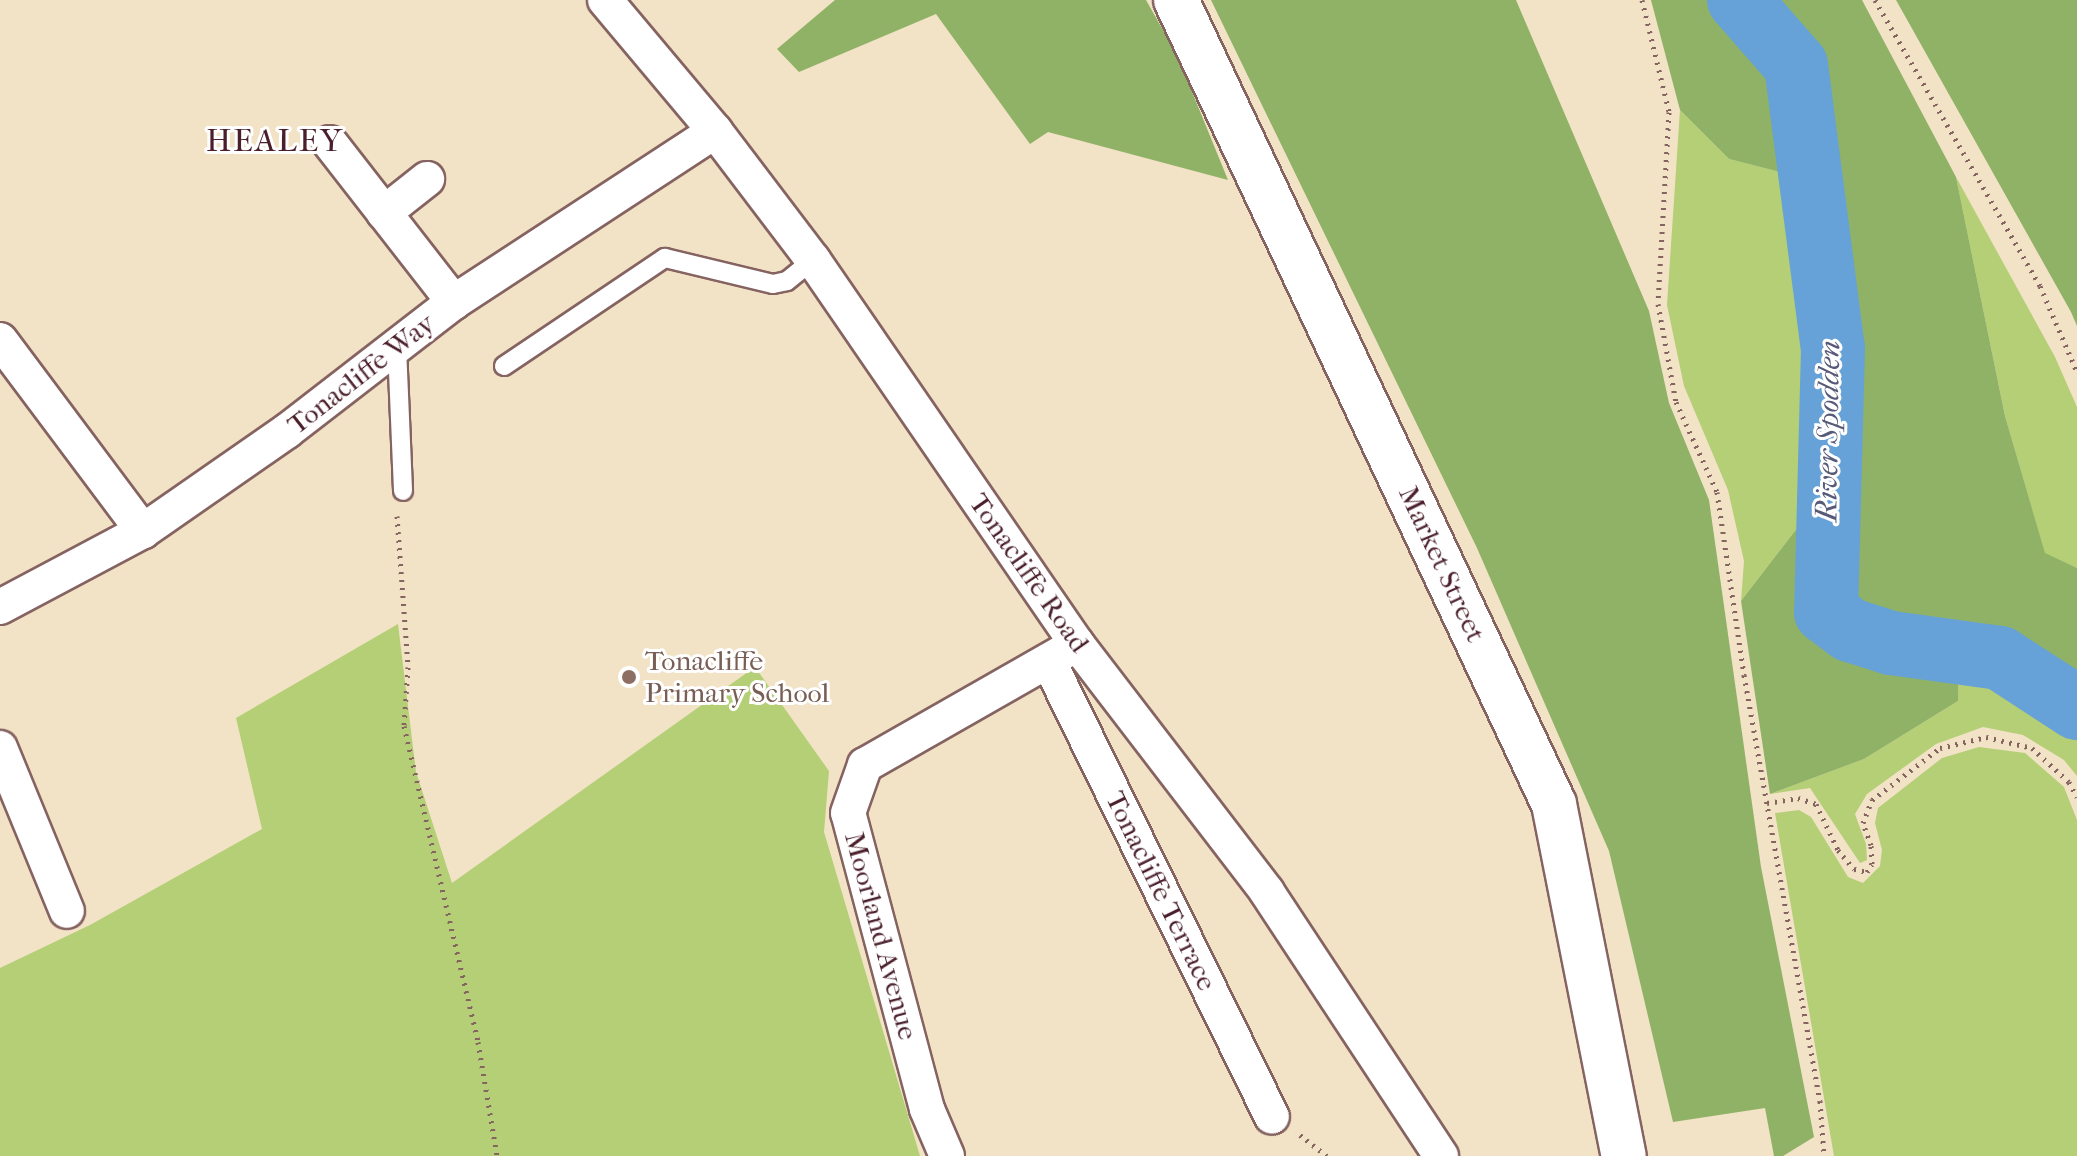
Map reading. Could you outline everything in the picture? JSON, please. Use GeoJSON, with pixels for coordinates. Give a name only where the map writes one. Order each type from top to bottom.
{"type":"FeatureCollection","features":[{"type":"Feature","properties":{"kind":"main road","name":"Market Street"},"geometry":{"type":"LineString","coordinates":[[1176,0],[1554,804],[1624,1156]]}},
{"type":"Feature","properties":{"kind":"street","name":"Tonacliffe Road"},"geometry":{"type":"LineString","coordinates":[[605,0],[715,131],[813,260],[1077,644],[1267,892],[1441,1156]]}},
{"type":"Feature","properties":{"kind":"street","name":"Tonacliffe Way"},"geometry":{"type":"LineString","coordinates":[[0,607],[143,531],[287,431],[454,302],[715,131]]}},
{"type":"Feature","properties":{"kind":"street"},"geometry":{"type":"LineString","coordinates":[[330,143],[454,302]]}},
{"type":"Feature","properties":{"kind":"street"},"geometry":{"type":"LineString","coordinates":[[384,213],[427,179]]}},
{"type":"Feature","properties":{"kind":"street"},"geometry":{"type":"LineString","coordinates":[[0,340],[143,531]]}},
{"type":"Feature","properties":{"kind":"street","name":"Moorland Avenue"},"geometry":{"type":"LineString","coordinates":[[947,1156],[927,1109],[848,813],[865,765],[1050,664],[1077,644]]}},
{"type":"Feature","properties":{"kind":"street","name":"Tonacliffe Terrace"},"geometry":{"type":"LineString","coordinates":[[1050,664],[1272,1117]]}},
{"type":"Feature","properties":{"kind":"street"},"geometry":{"type":"LineString","coordinates":[[0,748],[67,911]]}},
{"type":"Feature","properties":{"kind":"lane"},"geometry":{"type":"LineString","coordinates":[[504,366],[665,258],[773,284],[787,281],[813,260]]}},
{"type":"Feature","properties":{"kind":"lane"},"geometry":{"type":"LineString","coordinates":[[397,347],[403,491]]}},
{"type":"Feature","properties":{"kind":"path"},"geometry":{"type":"LineString","coordinates":[[1642,0],[1669,112],[1658,304],[1676,402],[1717,492],[1767,803],[1820,1101],[1824,1156]]}},
{"type":"Feature","properties":{"kind":"path"},"geometry":{"type":"LineString","coordinates":[[1875,0],[2040,286],[2077,372]]}},
{"type":"Feature","properties":{"kind":"path"},"geometry":{"type":"LineString","coordinates":[[403,491],[397,508],[408,667],[404,726],[478,1042],[497,1156]]}},
{"type":"Feature","properties":{"kind":"path"},"geometry":{"type":"LineString","coordinates":[[1767,803],[1798,798],[1816,804],[1838,850],[1854,869],[1867,872],[1872,864],[1871,845],[1863,823],[1872,800],[1940,748],[1986,737],[2032,748],[2069,782],[2077,797]]}},
{"type":"Feature","properties":{"kind":"green space"},"geometry":{"type":"Polygon","coordinates":[[[835,0],[1146,0],[1177,55],[1228,180],[1048,132],[1030,144],[936,14],[799,72],[777,49],[835,0]]]}},
{"type":"Feature","properties":{"kind":"green space"},"geometry":{"type":"Polygon","coordinates":[[[1211,0],[1516,0],[1649,311],[1669,403],[1709,500],[1761,867],[1814,1137],[1783,1156],[1774,1156],[1765,1108],[1673,1122],[1609,851],[1477,548],[1211,0]]]}},
{"type":"Feature","properties":{"kind":"green space"},"geometry":{"type":"Polygon","coordinates":[[[1651,0],[1726,0],[1787,68],[1800,177],[1729,159],[1680,110],[1651,0]]]}},
{"type":"Feature","properties":{"kind":"green space"},"geometry":{"type":"Polygon","coordinates":[[[1759,0],[1862,0],[1956,177],[2005,416],[2045,553],[2077,568],[2077,687],[1999,633],[1884,628],[1853,607],[1855,358],[1819,73],[1759,0]]]}},
{"type":"Feature","properties":{"kind":"green space"},"geometry":{"type":"Polygon","coordinates":[[[1896,0],[2077,0],[2077,326],[2071,312],[1896,0]]]}},
{"type":"Feature","properties":{"kind":"green space"},"geometry":{"type":"Polygon","coordinates":[[[1680,110],[1729,159],[1800,177],[1814,329],[1808,514],[1741,601],[1744,561],[1728,490],[1684,386],[1667,305],[1680,110]]]}},
{"type":"Feature","properties":{"kind":"green space"},"geometry":{"type":"Polygon","coordinates":[[[1956,177],[2055,357],[2077,407],[2077,568],[2045,554],[2005,416],[1956,177]]]}},
{"type":"Feature","properties":{"kind":"green space"},"geometry":{"type":"Polygon","coordinates":[[[1808,514],[1818,613],[1846,637],[1891,652],[1959,660],[1958,701],[1864,759],[1770,794],[1741,601],[1808,514]]]}},
{"type":"Feature","properties":{"kind":"green space"},"geometry":{"type":"Polygon","coordinates":[[[398,624],[416,772],[452,883],[755,667],[829,771],[824,832],[920,1156],[0,1156],[0,968],[90,925],[262,829],[236,718],[398,624]]]}},
{"type":"Feature","properties":{"kind":"green space"},"geometry":{"type":"Polygon","coordinates":[[[1959,660],[2002,664],[2077,725],[2077,776],[2064,760],[2023,735],[1983,727],[1936,744],[1867,794],[1855,814],[1866,844],[1867,860],[1860,863],[1810,788],[1770,794],[1864,759],[1958,701],[1959,660]]]}},
{"type":"Feature","properties":{"kind":"green space"},"geometry":{"type":"Polygon","coordinates":[[[1979,747],[2025,753],[2064,787],[2077,820],[2077,1156],[1834,1156],[1775,813],[1799,810],[1811,817],[1848,877],[1863,883],[1880,866],[1882,850],[1875,823],[1878,808],[1942,758],[1979,747]]]}},
{"type":"Feature","properties":{"kind":"waterway","name":"River Spodden"},"geometry":{"type":"LineString","coordinates":[[1739,0],[1796,65],[1833,348],[1826,612],[1850,630],[1891,643],[2000,658],[2077,708]]}},
{"type":"Feature","properties":{"kind":"place","name":"Tonacliffe Primary School"},"geometry":{"type":"Point","coordinates":[629,677]}},
{"type":"Feature","properties":{"kind":"district","name":"HEALEY"},"geometry":{"type":"Point","coordinates":[275,141]}}]}
